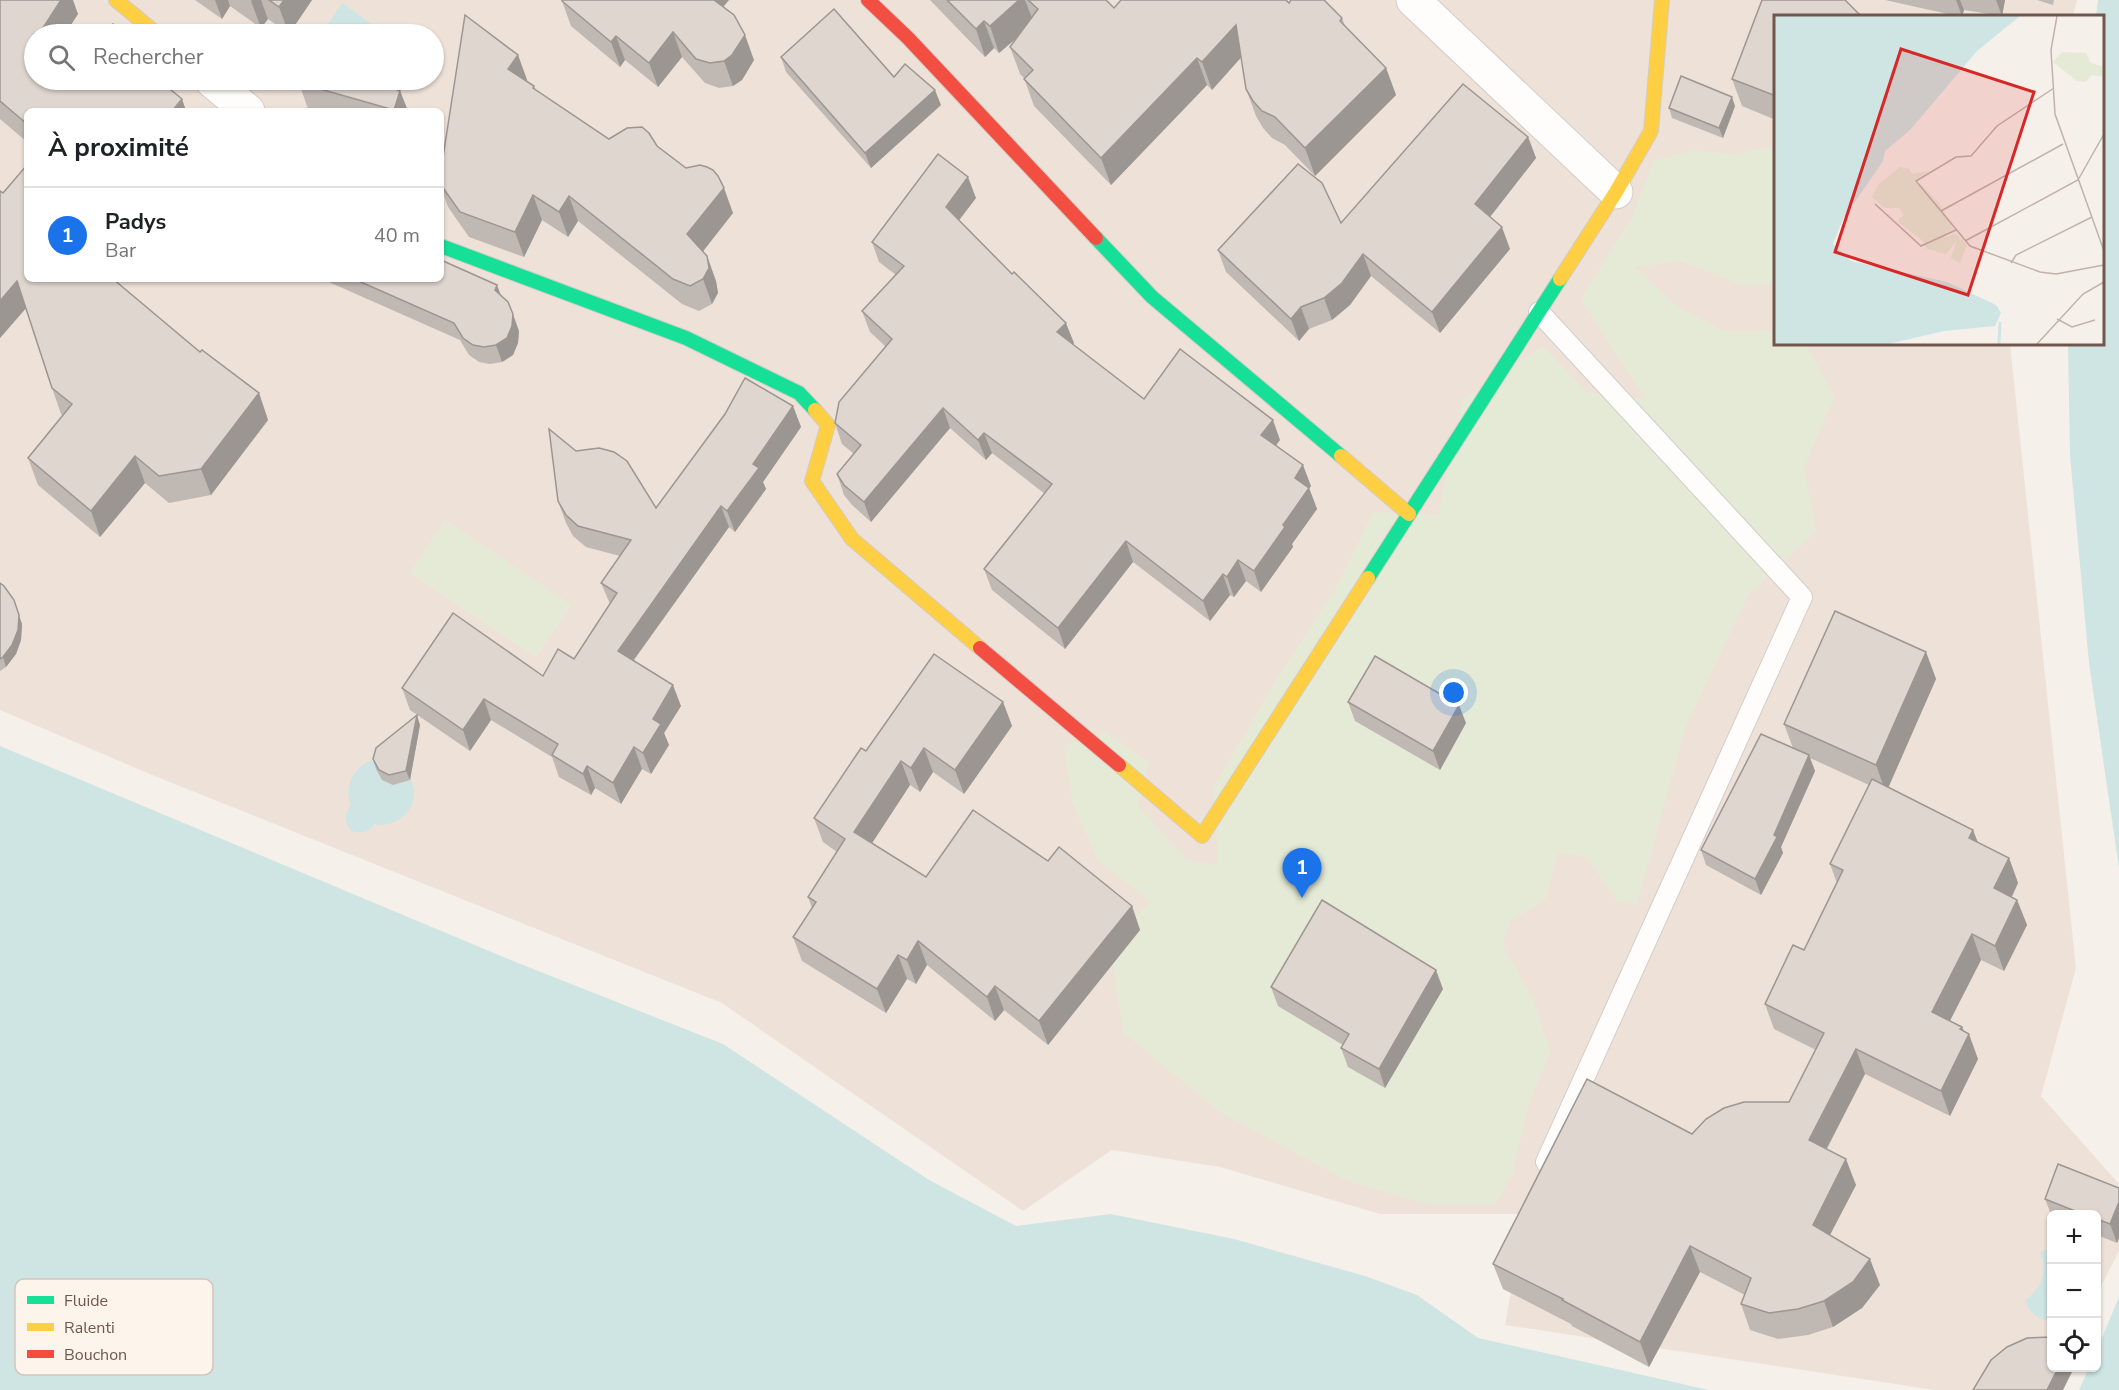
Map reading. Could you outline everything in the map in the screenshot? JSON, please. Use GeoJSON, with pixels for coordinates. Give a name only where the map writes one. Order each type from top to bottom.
{"type":"FeatureCollection","features":[{"type":"Feature","properties":{"kind":"street"},"geometry":{"type":"LineString","coordinates":[[116,0],[145,24]]}},
{"type":"Feature","properties":{"kind":"street"},"geometry":{"type":"LineString","coordinates":[[868,0],[908,38],[1152,297],[1409,514]]}},
{"type":"Feature","properties":{"kind":"street"},"geometry":{"type":"LineString","coordinates":[[1413,0],[1616,192]]}},
{"type":"Feature","properties":{"kind":"street"},"geometry":{"type":"LineString","coordinates":[[444,247],[686,338],[799,393],[828,424],[812,481],[852,538],[1202,836],[1616,192],[1651,131],[1662,0]]}},
{"type":"Feature","properties":{"kind":"street"},"geometry":{"type":"LineString","coordinates":[[223,90],[244,108]]}},
{"type":"Feature","properties":{"kind":"lane"},"geometry":{"type":"LineString","coordinates":[[1539,312],[1802,597],[1546,1162]]}},
{"type":"Feature","properties":{"kind":"shaded area"},"geometry":{"type":"Polygon","coordinates":[[[0,0],[2077,0],[2073,15],[1774,15],[1774,345],[2010,345],[2076,968],[2041,1096],[2119,1184],[2119,1251],[2101,1286],[2101,1210],[2047,1210],[2047,1372],[2051,1372],[2046,1390],[1935,1390],[1505,1325],[1525,1214],[1380,1214],[1220,1167],[1112,1150],[1023,1211],[722,1003],[152,775],[0,710],[0,0]]]}},
{"type":"Feature","properties":{"kind":"green space"},"geometry":{"type":"Polygon","coordinates":[[[1774,145],[1774,283],[1743,285],[1681,261],[1635,267],[1676,306],[1725,331],[1774,331],[1774,345],[1807,345],[1834,397],[1804,468],[1816,531],[1748,595],[1685,728],[1637,904],[1618,902],[1586,856],[1558,853],[1545,900],[1511,920],[1502,944],[1534,1001],[1550,1052],[1528,1105],[1512,1175],[1494,1205],[1424,1203],[1348,1181],[1220,1112],[1124,1033],[1109,942],[1151,901],[1098,861],[1072,800],[1064,746],[1106,732],[1149,763],[1138,806],[1186,860],[1218,865],[1214,787],[1278,677],[1337,587],[1373,512],[1438,515],[1463,400],[1543,346],[1586,392],[1645,399],[1581,299],[1632,217],[1654,161],[1691,151],[1736,154],[1774,145]]]}},
{"type":"Feature","properties":{"kind":"green space"},"geometry":{"type":"Polygon","coordinates":[[[445,520],[571,605],[536,657],[410,573],[445,520]]]}},
{"type":"Feature","properties":{"kind":"water"},"geometry":{"type":"Polygon","coordinates":[[[2098,0],[2119,0],[2119,868],[2089,663],[2070,455],[2068,345],[2104,345],[2104,15],[2096,15],[2098,0]]]}},
{"type":"Feature","properties":{"kind":"water"},"geometry":{"type":"Polygon","coordinates":[[[342,3],[372,24],[328,24],[342,3]]]}},
{"type":"Feature","properties":{"kind":"water"},"geometry":{"type":"Polygon","coordinates":[[[0,746],[518,963],[723,1044],[929,1180],[1016,1226],[1111,1214],[1234,1239],[1365,1276],[1417,1295],[1478,1338],[1709,1390],[0,1390],[0,746]]]}},
{"type":"Feature","properties":{"kind":"water"},"geometry":{"type":"Polygon","coordinates":[[[384,759],[410,775],[414,790],[411,805],[396,821],[382,825],[374,824],[364,832],[351,831],[346,818],[351,805],[348,793],[351,780],[362,765],[384,759]]]}},
{"type":"Feature","properties":{"kind":"water"},"geometry":{"type":"Polygon","coordinates":[[[2047,1250],[2047,1320],[2035,1315],[2025,1300],[2036,1290],[2042,1279],[2043,1266],[2040,1252],[2047,1250]]]}},
{"type":"Feature","properties":{"kind":"water"},"geometry":{"type":"Polygon","coordinates":[[[2119,1297],[2119,1390],[2079,1390],[2087,1372],[2101,1372],[2101,1340],[2119,1297]]]}},
{"type":"Feature","properties":{"kind":"building"},"geometry":{"type":"Polygon","coordinates":[[[0,0],[61,0],[45,24],[24,24],[24,90],[171,90],[182,99],[174,108],[24,108],[24,121],[0,101],[0,0]]]}},
{"type":"Feature","properties":{"kind":"building"},"geometry":{"type":"Polygon","coordinates":[[[269,0],[284,0],[279,7],[269,0]]]}},
{"type":"Feature","properties":{"kind":"building"},"geometry":{"type":"Polygon","coordinates":[[[562,0],[714,0],[734,15],[745,35],[732,55],[724,61],[710,63],[696,59],[673,32],[649,63],[616,36],[611,42],[562,0]]]}},
{"type":"Feature","properties":{"kind":"building"},"geometry":{"type":"Polygon","coordinates":[[[947,0],[1019,0],[990,26],[984,21],[976,29],[947,0]]]}},
{"type":"Feature","properties":{"kind":"building"},"geometry":{"type":"Polygon","coordinates":[[[1028,0],[1106,0],[1114,8],[1121,0],[1286,0],[1289,3],[1291,0],[1324,0],[1342,18],[1340,21],[1386,68],[1305,148],[1275,117],[1262,111],[1246,89],[1236,25],[1202,62],[1197,58],[1101,158],[1024,79],[1033,70],[1010,47],[1038,9],[1028,0]]]}},
{"type":"Feature","properties":{"kind":"building"},"geometry":{"type":"Polygon","coordinates":[[[1762,0],[1845,0],[1860,15],[1774,15],[1774,95],[1732,79],[1762,0]]]}},
{"type":"Feature","properties":{"kind":"building"},"geometry":{"type":"Polygon","coordinates":[[[834,9],[894,77],[905,64],[935,90],[865,153],[781,57],[834,9]]]}},
{"type":"Feature","properties":{"kind":"building"},"geometry":{"type":"Polygon","coordinates":[[[465,15],[518,55],[508,69],[609,139],[627,128],[642,127],[657,146],[686,168],[700,165],[713,170],[724,188],[687,234],[707,256],[709,268],[703,279],[690,286],[673,279],[569,196],[559,212],[533,195],[515,232],[460,212],[444,189],[444,151],[465,15]]]}},
{"type":"Feature","properties":{"kind":"building"},"geometry":{"type":"Polygon","coordinates":[[[1681,76],[1732,97],[1719,128],[1669,108],[1681,76]]]}},
{"type":"Feature","properties":{"kind":"building"},"geometry":{"type":"Polygon","coordinates":[[[1463,84],[1528,137],[1475,204],[1502,227],[1432,312],[1363,254],[1342,283],[1324,298],[1301,307],[1291,319],[1218,250],[1298,164],[1322,183],[1341,223],[1463,84]]]}},
{"type":"Feature","properties":{"kind":"building"},"geometry":{"type":"Polygon","coordinates":[[[324,90],[400,91],[395,108],[387,108],[324,90]]]}},
{"type":"Feature","properties":{"kind":"building"},"geometry":{"type":"Polygon","coordinates":[[[938,154],[968,177],[946,207],[1012,274],[1014,272],[1066,323],[1057,332],[1144,399],[1180,349],[1273,420],[1261,435],[1303,465],[1295,478],[1309,488],[1254,571],[1238,560],[1227,577],[1223,574],[1203,601],[1126,541],[1058,628],[984,569],[1052,484],[984,433],[978,440],[943,408],[864,502],[844,485],[837,474],[861,445],[835,423],[839,402],[892,339],[862,311],[904,266],[872,242],[938,154]]]}},
{"type":"Feature","properties":{"kind":"building"},"geometry":{"type":"Polygon","coordinates":[[[24,168],[24,282],[117,282],[200,352],[202,350],[259,393],[201,469],[159,476],[135,456],[91,511],[28,458],[72,404],[52,388],[17,281],[0,301],[0,191],[3,193],[24,168]]]}},
{"type":"Feature","properties":{"kind":"building"},"geometry":{"type":"Polygon","coordinates":[[[444,261],[497,285],[495,290],[508,302],[513,314],[512,326],[507,338],[496,345],[484,347],[473,345],[463,338],[454,323],[361,282],[444,282],[444,261]]]}},
{"type":"Feature","properties":{"kind":"building"},"geometry":{"type":"Polygon","coordinates":[[[745,378],[793,406],[753,464],[759,468],[727,511],[721,506],[618,651],[673,685],[653,719],[661,724],[643,753],[634,747],[613,783],[587,766],[583,774],[552,755],[558,744],[484,699],[463,730],[402,688],[453,613],[543,676],[558,649],[574,659],[617,593],[601,583],[631,540],[578,526],[566,515],[558,501],[549,429],[576,451],[599,448],[614,452],[627,461],[656,508],[725,414],[745,378]]]}},
{"type":"Feature","properties":{"kind":"building"},"geometry":{"type":"Polygon","coordinates":[[[0,583],[14,600],[19,615],[18,630],[12,645],[0,659],[0,583]]]}},
{"type":"Feature","properties":{"kind":"building"},"geometry":{"type":"Polygon","coordinates":[[[1835,611],[1926,652],[1876,765],[1784,724],[1835,611]]]}},
{"type":"Feature","properties":{"kind":"building"},"geometry":{"type":"Polygon","coordinates":[[[934,654],[1003,702],[955,770],[924,748],[911,768],[901,761],[854,832],[926,877],[973,810],[1048,861],[1059,847],[1132,906],[1039,1021],[995,986],[987,997],[918,941],[907,960],[898,955],[877,989],[793,937],[816,902],[808,897],[845,839],[814,818],[861,748],[866,751],[934,654]]]}},
{"type":"Feature","properties":{"kind":"building"},"geometry":{"type":"Polygon","coordinates":[[[1375,656],[1459,705],[1433,751],[1348,702],[1375,656]]]}},
{"type":"Feature","properties":{"kind":"building"},"geometry":{"type":"Polygon","coordinates":[[[417,715],[406,771],[389,775],[379,770],[373,759],[376,748],[417,715]]]}},
{"type":"Feature","properties":{"kind":"building"},"geometry":{"type":"Polygon","coordinates":[[[1761,734],[1809,755],[1774,835],[1777,837],[1755,879],[1701,850],[1761,734]]]}},
{"type":"Feature","properties":{"kind":"building"},"geometry":{"type":"Polygon","coordinates":[[[1872,779],[1973,830],[1969,838],[2009,858],[1994,888],[2017,900],[1995,946],[1972,934],[1932,1012],[1962,1027],[1960,1029],[1969,1034],[1941,1091],[1856,1049],[1809,1140],[1846,1159],[1813,1225],[1870,1259],[1853,1282],[1824,1301],[1798,1309],[1769,1313],[1741,1304],[1751,1278],[1690,1246],[1640,1342],[1563,1299],[1493,1264],[1587,1079],[1692,1134],[1706,1119],[1724,1108],[1744,1102],[1789,1102],[1824,1033],[1765,1004],[1793,945],[1804,950],[1843,870],[1830,864],[1872,779]]]}},
{"type":"Feature","properties":{"kind":"building"},"geometry":{"type":"Polygon","coordinates":[[[1322,900],[1436,970],[1379,1069],[1341,1048],[1349,1034],[1271,987],[1322,900]]]}},
{"type":"Feature","properties":{"kind":"building"},"geometry":{"type":"Polygon","coordinates":[[[2058,1164],[2119,1188],[2119,1202],[2110,1224],[2101,1221],[2101,1210],[2072,1210],[2045,1199],[2058,1164]]]}},
{"type":"Feature","properties":{"kind":"building"},"geometry":{"type":"Polygon","coordinates":[[[2047,1337],[2047,1372],[2056,1372],[2047,1390],[1973,1390],[1991,1360],[2007,1347],[2027,1338],[2047,1337]]]}},
{"type":"Feature","properties":{"kind":"traffic: fast"},"geometry":{"type":"LineString","coordinates":[[1096,238],[1152,297],[1341,456]]}},
{"type":"Feature","properties":{"kind":"traffic: fast"},"geometry":{"type":"LineString","coordinates":[[444,247],[686,338],[799,393],[815,410]]}},
{"type":"Feature","properties":{"kind":"traffic: fast"},"geometry":{"type":"LineString","coordinates":[[1368,578],[1560,279]]}},
{"type":"Feature","properties":{"kind":"traffic: slow"},"geometry":{"type":"LineString","coordinates":[[116,0],[145,24]]}},
{"type":"Feature","properties":{"kind":"traffic: slow"},"geometry":{"type":"LineString","coordinates":[[1560,279],[1616,192],[1651,131],[1662,0]]}},
{"type":"Feature","properties":{"kind":"traffic: slow"},"geometry":{"type":"LineString","coordinates":[[815,410],[828,425],[812,481],[852,539],[980,648]]}},
{"type":"Feature","properties":{"kind":"traffic: slow"},"geometry":{"type":"LineString","coordinates":[[1341,456],[1409,514]]}},
{"type":"Feature","properties":{"kind":"traffic: slow"},"geometry":{"type":"LineString","coordinates":[[1119,765],[1202,836],[1368,578]]}},
{"type":"Feature","properties":{"kind":"traffic: jam"},"geometry":{"type":"LineString","coordinates":[[868,0],[908,38],[1096,238]]}},
{"type":"Feature","properties":{"kind":"traffic: jam"},"geometry":{"type":"LineString","coordinates":[[980,648],[1119,765]]}},
{"type":"Feature","properties":{"kind":"place","name":"Padys"},"geometry":{"type":"Point","coordinates":[1302,898]}}]}
